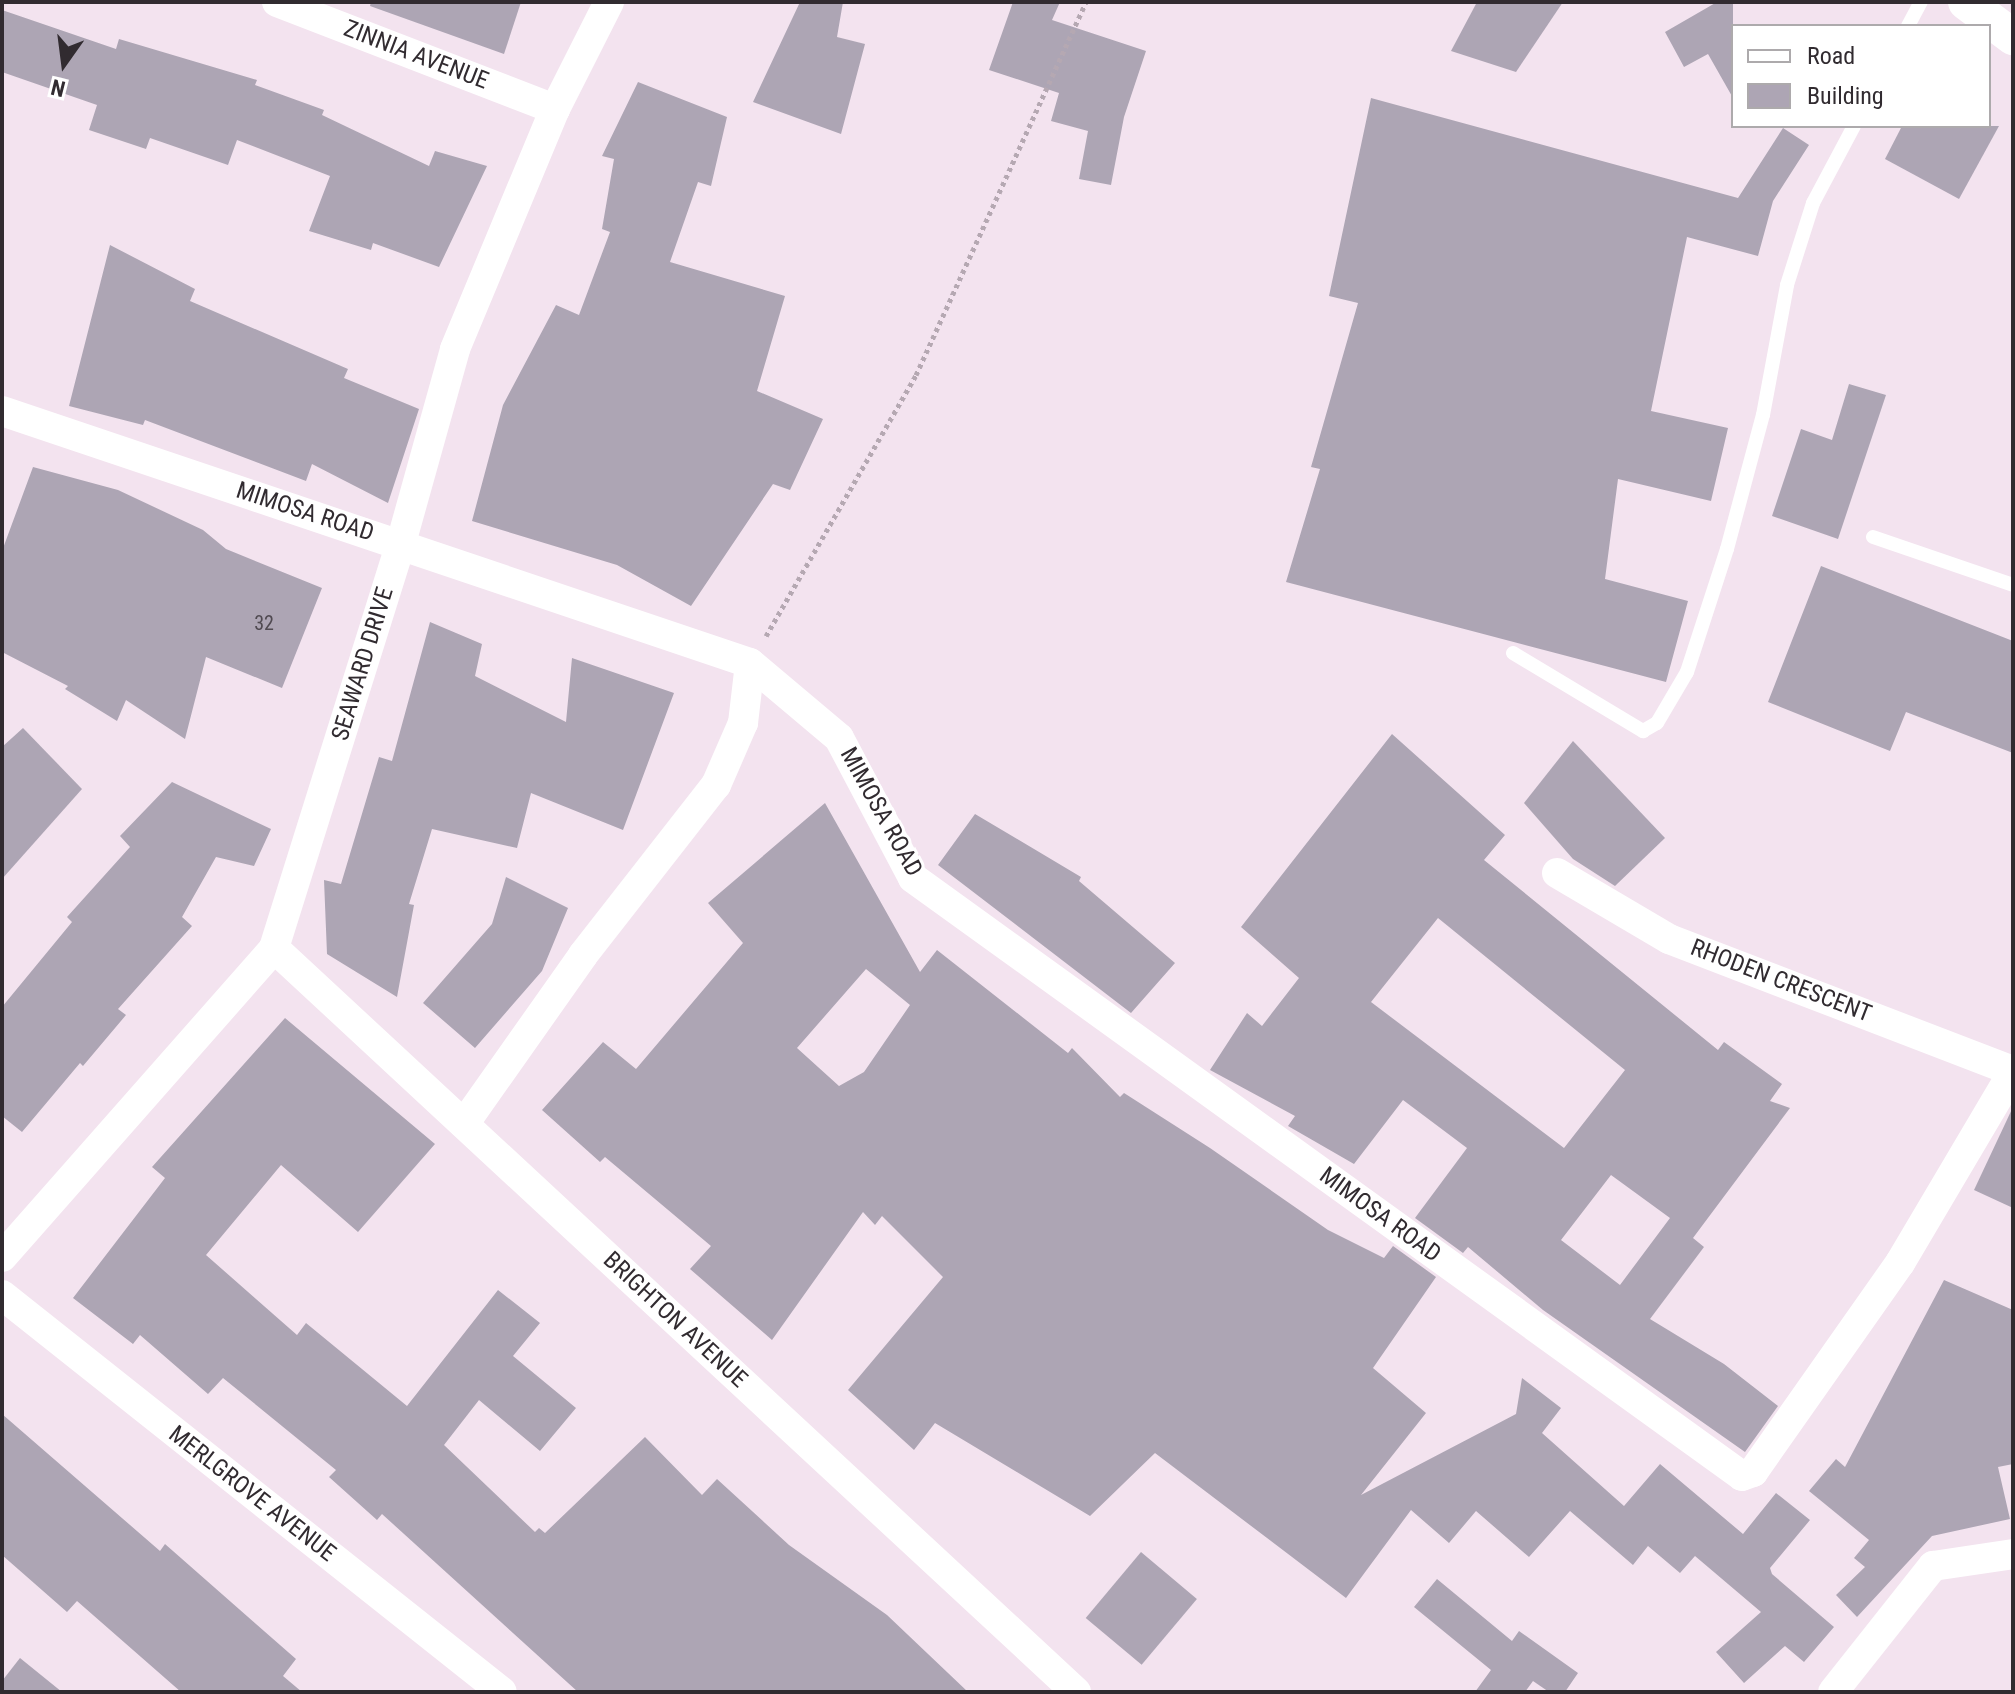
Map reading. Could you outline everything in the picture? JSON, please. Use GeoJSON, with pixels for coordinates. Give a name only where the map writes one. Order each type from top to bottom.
{"type":"FeatureCollection","features":[{"type":"Feature","properties":{"kind":"street","name":"ZINNIA AVENUE"},"geometry":{"type":"LineString","coordinates":[[277,2],[555,109]]}},
{"type":"Feature","properties":{"kind":"street","name":"SEAWARD DRIVE"},"geometry":{"type":"LineString","coordinates":[[2,1257],[274,948],[401,543],[455,349],[555,109],[609,2]]}},
{"type":"Feature","properties":{"kind":"street"},"geometry":{"type":"LineString","coordinates":[[1966,2],[2013,37]]}},
{"type":"Feature","properties":{"kind":"street","name":"MIMOSA ROAD"},"geometry":{"type":"LineString","coordinates":[[3,413],[401,543],[750,663],[839,738],[913,878],[1742,1476],[1753,1472],[1900,1263],[2013,1072]]}},
{"type":"Feature","properties":{"kind":"street"},"geometry":{"type":"LineString","coordinates":[[464,1124],[583,955],[716,785],[743,723],[750,663]]}},
{"type":"Feature","properties":{"kind":"street","name":"RHODEN CRESCENT"},"geometry":{"type":"LineString","coordinates":[[1557,873],[1669,939],[2013,1072]]}},
{"type":"Feature","properties":{"kind":"street","name":"BRIGHTON AVENUE"},"geometry":{"type":"LineString","coordinates":[[274,948],[1076,1692]]}},
{"type":"Feature","properties":{"kind":"street","name":"MERLGROVE AVENUE"},"geometry":{"type":"LineString","coordinates":[[2,1295],[502,1692]]}},
{"type":"Feature","properties":{"kind":"street"},"geometry":{"type":"LineString","coordinates":[[1833,1692],[1933,1566],[2013,1554]]}},
{"type":"Feature","properties":{"kind":"lane"},"geometry":{"type":"LineString","coordinates":[[1909,24],[1921,2]]}},
{"type":"Feature","properties":{"kind":"lane"},"geometry":{"type":"LineString","coordinates":[[1513,653],[1643,731],[1657,723],[1687,672],[1727,549],[1763,415],[1787,285],[1813,203],[1853,128]]}},
{"type":"Feature","properties":{"kind":"lane"},"geometry":{"type":"LineString","coordinates":[[1873,537],[2013,585]]}},
{"type":"Feature","properties":{"kind":"path"},"geometry":{"type":"LineString","coordinates":[[750,663],[916,375],[1086,2]]}},
{"type":"Feature","properties":{"kind":"building"},"geometry":{"type":"Polygon","coordinates":[[[371,2],[521,2],[504,54],[370,6],[371,2]]]}},
{"type":"Feature","properties":{"kind":"building"},"geometry":{"type":"Polygon","coordinates":[[[800,2],[843,2],[837,37],[865,44],[841,134],[753,102],[800,2]]]}},
{"type":"Feature","properties":{"kind":"building"},"geometry":{"type":"Polygon","coordinates":[[[1013,2],[1060,2],[1052,20],[1146,51],[1124,117],[1111,185],[1079,179],[1088,131],[1051,121],[1059,93],[989,70],[1013,2]]]}},
{"type":"Feature","properties":{"kind":"building"},"geometry":{"type":"Polygon","coordinates":[[[1477,2],[1563,2],[1516,72],[1451,51],[1477,2]]]}},
{"type":"Feature","properties":{"kind":"building"},"geometry":{"type":"Polygon","coordinates":[[[1717,2],[1733,2],[1731,94],[1708,54],[1684,67],[1665,32],[1717,2]]]}},
{"type":"Feature","properties":{"kind":"building"},"geometry":{"type":"Polygon","coordinates":[[[2,10],[116,49],[119,39],[257,80],[255,85],[324,110],[322,115],[429,166],[435,151],[487,166],[439,267],[373,243],[371,250],[309,231],[330,176],[237,140],[228,165],[150,138],[146,149],[89,130],[97,105],[2,72],[2,10]]]}},
{"type":"Feature","properties":{"kind":"building"},"geometry":{"type":"Polygon","coordinates":[[[638,82],[727,117],[711,186],[698,182],[670,262],[785,296],[757,391],[823,419],[790,490],[773,484],[691,606],[617,565],[472,521],[503,405],[556,305],[579,315],[610,232],[602,229],[614,159],[602,156],[638,82]]]}},
{"type":"Feature","properties":{"kind":"building"},"geometry":{"type":"Polygon","coordinates":[[[1371,98],[1738,198],[1783,128],[1809,145],[1773,201],[1758,256],[1687,237],[1651,411],[1728,428],[1711,501],[1618,479],[1605,579],[1688,601],[1666,682],[1286,582],[1320,469],[1311,467],[1358,303],[1329,296],[1371,98]]]}},
{"type":"Feature","properties":{"kind":"building"},"geometry":{"type":"Polygon","coordinates":[[[1999,126],[1959,199],[1885,159],[1901,128],[1999,126]]]}},
{"type":"Feature","properties":{"kind":"building"},"geometry":{"type":"Polygon","coordinates":[[[110,245],[195,289],[190,301],[348,369],[344,378],[419,409],[388,503],[312,464],[306,481],[145,420],[143,425],[69,406],[110,245]]]}},
{"type":"Feature","properties":{"kind":"building"},"geometry":{"type":"Polygon","coordinates":[[[1849,384],[1886,395],[1838,539],[1772,516],[1801,429],[1832,440],[1849,384]]]}},
{"type":"Feature","properties":{"kind":"building"},"geometry":{"type":"Polygon","coordinates":[[[33,467],[118,490],[203,530],[226,549],[322,588],[282,688],[206,657],[185,739],[126,700],[117,721],[65,689],[68,686],[2,652],[2,551],[33,467]]]}},
{"type":"Feature","properties":{"kind":"building"},"geometry":{"type":"Polygon","coordinates":[[[1821,566],[2013,641],[2013,753],[1906,712],[1890,751],[1768,702],[1821,566]]]}},
{"type":"Feature","properties":{"kind":"building"},"geometry":{"type":"Polygon","coordinates":[[[430,622],[482,644],[475,676],[566,722],[572,658],[674,693],[623,830],[531,793],[517,848],[432,829],[409,904],[414,905],[397,997],[327,954],[324,880],[341,884],[379,757],[392,761],[430,622]]]}},
{"type":"Feature","properties":{"kind":"building"},"geometry":{"type":"Polygon","coordinates":[[[23,728],[82,789],[2,879],[2,747],[23,728]]]}},
{"type":"Feature","properties":{"kind":"building"},"geometry":{"type":"Polygon","coordinates":[[[1392,734],[1505,835],[1484,860],[1718,1050],[1724,1042],[1782,1084],[1770,1101],[1790,1108],[1693,1238],[1704,1247],[1650,1319],[1724,1364],[1778,1406],[1745,1452],[1543,1310],[1468,1247],[1463,1253],[1415,1218],[1467,1148],[1403,1100],[1354,1164],[1288,1126],[1295,1116],[1210,1070],[1247,1013],[1262,1026],[1299,978],[1241,927],[1392,734]],[[1438,918],[1371,1002],[1564,1148],[1625,1070],[1438,918]],[[1611,1175],[1561,1240],[1620,1285],[1670,1218],[1611,1175]]]}},
{"type":"Feature","properties":{"kind":"building"},"geometry":{"type":"Polygon","coordinates":[[[1573,741],[1665,838],[1615,886],[1573,859],[1524,803],[1573,741]]]}},
{"type":"Feature","properties":{"kind":"building"},"geometry":{"type":"Polygon","coordinates":[[[172,782],[271,829],[254,866],[216,857],[182,917],[192,926],[118,1009],[126,1015],[83,1066],[80,1063],[22,1132],[2,1116],[2,1007],[72,922],[67,917],[130,847],[120,836],[172,782]]]}},
{"type":"Feature","properties":{"kind":"building"},"geometry":{"type":"Polygon","coordinates":[[[825,803],[920,972],[937,950],[1068,1053],[1072,1048],[1120,1097],[1124,1093],[1328,1230],[1384,1258],[1393,1246],[1436,1277],[1373,1368],[1426,1413],[1361,1495],[1516,1414],[1522,1378],[1561,1408],[1542,1433],[1624,1506],[1660,1464],[1743,1534],[1776,1493],[1810,1520],[1770,1568],[1772,1574],[1834,1627],[1804,1662],[1785,1646],[1744,1683],[1716,1652],[1761,1612],[1695,1556],[1680,1573],[1648,1546],[1633,1565],[1570,1511],[1529,1557],[1476,1511],[1449,1543],[1411,1510],[1346,1598],[1155,1453],[1090,1516],[935,1423],[914,1450],[848,1390],[943,1277],[882,1216],[875,1225],[863,1212],[772,1340],[690,1269],[711,1246],[605,1157],[600,1162],[542,1110],[603,1042],[636,1069],[743,943],[708,903],[825,803]],[[866,969],[797,1048],[839,1086],[864,1072],[910,1005],[866,969]]]}},
{"type":"Feature","properties":{"kind":"building"},"geometry":{"type":"Polygon","coordinates":[[[975,814],[1081,877],[1079,881],[1175,963],[1131,1013],[938,865],[975,814]]]}},
{"type":"Feature","properties":{"kind":"building"},"geometry":{"type":"Polygon","coordinates":[[[506,877],[568,908],[542,971],[475,1048],[423,1003],[492,924],[506,877]]]}},
{"type":"Feature","properties":{"kind":"building"},"geometry":{"type":"Polygon","coordinates":[[[285,1018],[435,1144],[358,1232],[281,1165],[206,1255],[297,1335],[306,1323],[407,1406],[498,1290],[540,1323],[513,1356],[576,1408],[540,1451],[479,1400],[444,1445],[535,1532],[539,1528],[545,1533],[645,1437],[702,1495],[717,1479],[789,1545],[887,1615],[968,1692],[578,1692],[382,1514],[377,1520],[329,1477],[336,1470],[223,1378],[208,1394],[140,1335],[133,1344],[73,1298],[165,1178],[152,1167],[285,1018]]]}},
{"type":"Feature","properties":{"kind":"building"},"geometry":{"type":"Polygon","coordinates":[[[2013,1107],[2013,1208],[1974,1190],[2013,1107]]]}},
{"type":"Feature","properties":{"kind":"building"},"geometry":{"type":"Polygon","coordinates":[[[1944,1280],[2013,1310],[2013,1464],[1998,1467],[2010,1519],[1932,1536],[1857,1617],[1836,1595],[1865,1567],[1854,1558],[1869,1540],[1809,1491],[1836,1459],[1845,1467],[1944,1280]]]}},
{"type":"Feature","properties":{"kind":"building"},"geometry":{"type":"Polygon","coordinates":[[[2,1414],[160,1551],[165,1544],[296,1659],[283,1676],[302,1692],[181,1692],[77,1601],[67,1612],[2,1555],[2,1414]]]}},
{"type":"Feature","properties":{"kind":"building"},"geometry":{"type":"Polygon","coordinates":[[[1141,1552],[1197,1599],[1142,1665],[1086,1618],[1141,1552]]]}},
{"type":"Feature","properties":{"kind":"building"},"geometry":{"type":"Polygon","coordinates":[[[1437,1579],[1512,1641],[1519,1631],[1578,1673],[1565,1692],[1549,1692],[1533,1681],[1525,1692],[1475,1692],[1491,1670],[1414,1607],[1437,1579]]]}},
{"type":"Feature","properties":{"kind":"building"},"geometry":{"type":"Polygon","coordinates":[[[20,1658],[62,1692],[2,1692],[2,1681],[20,1658]]]}}]}
